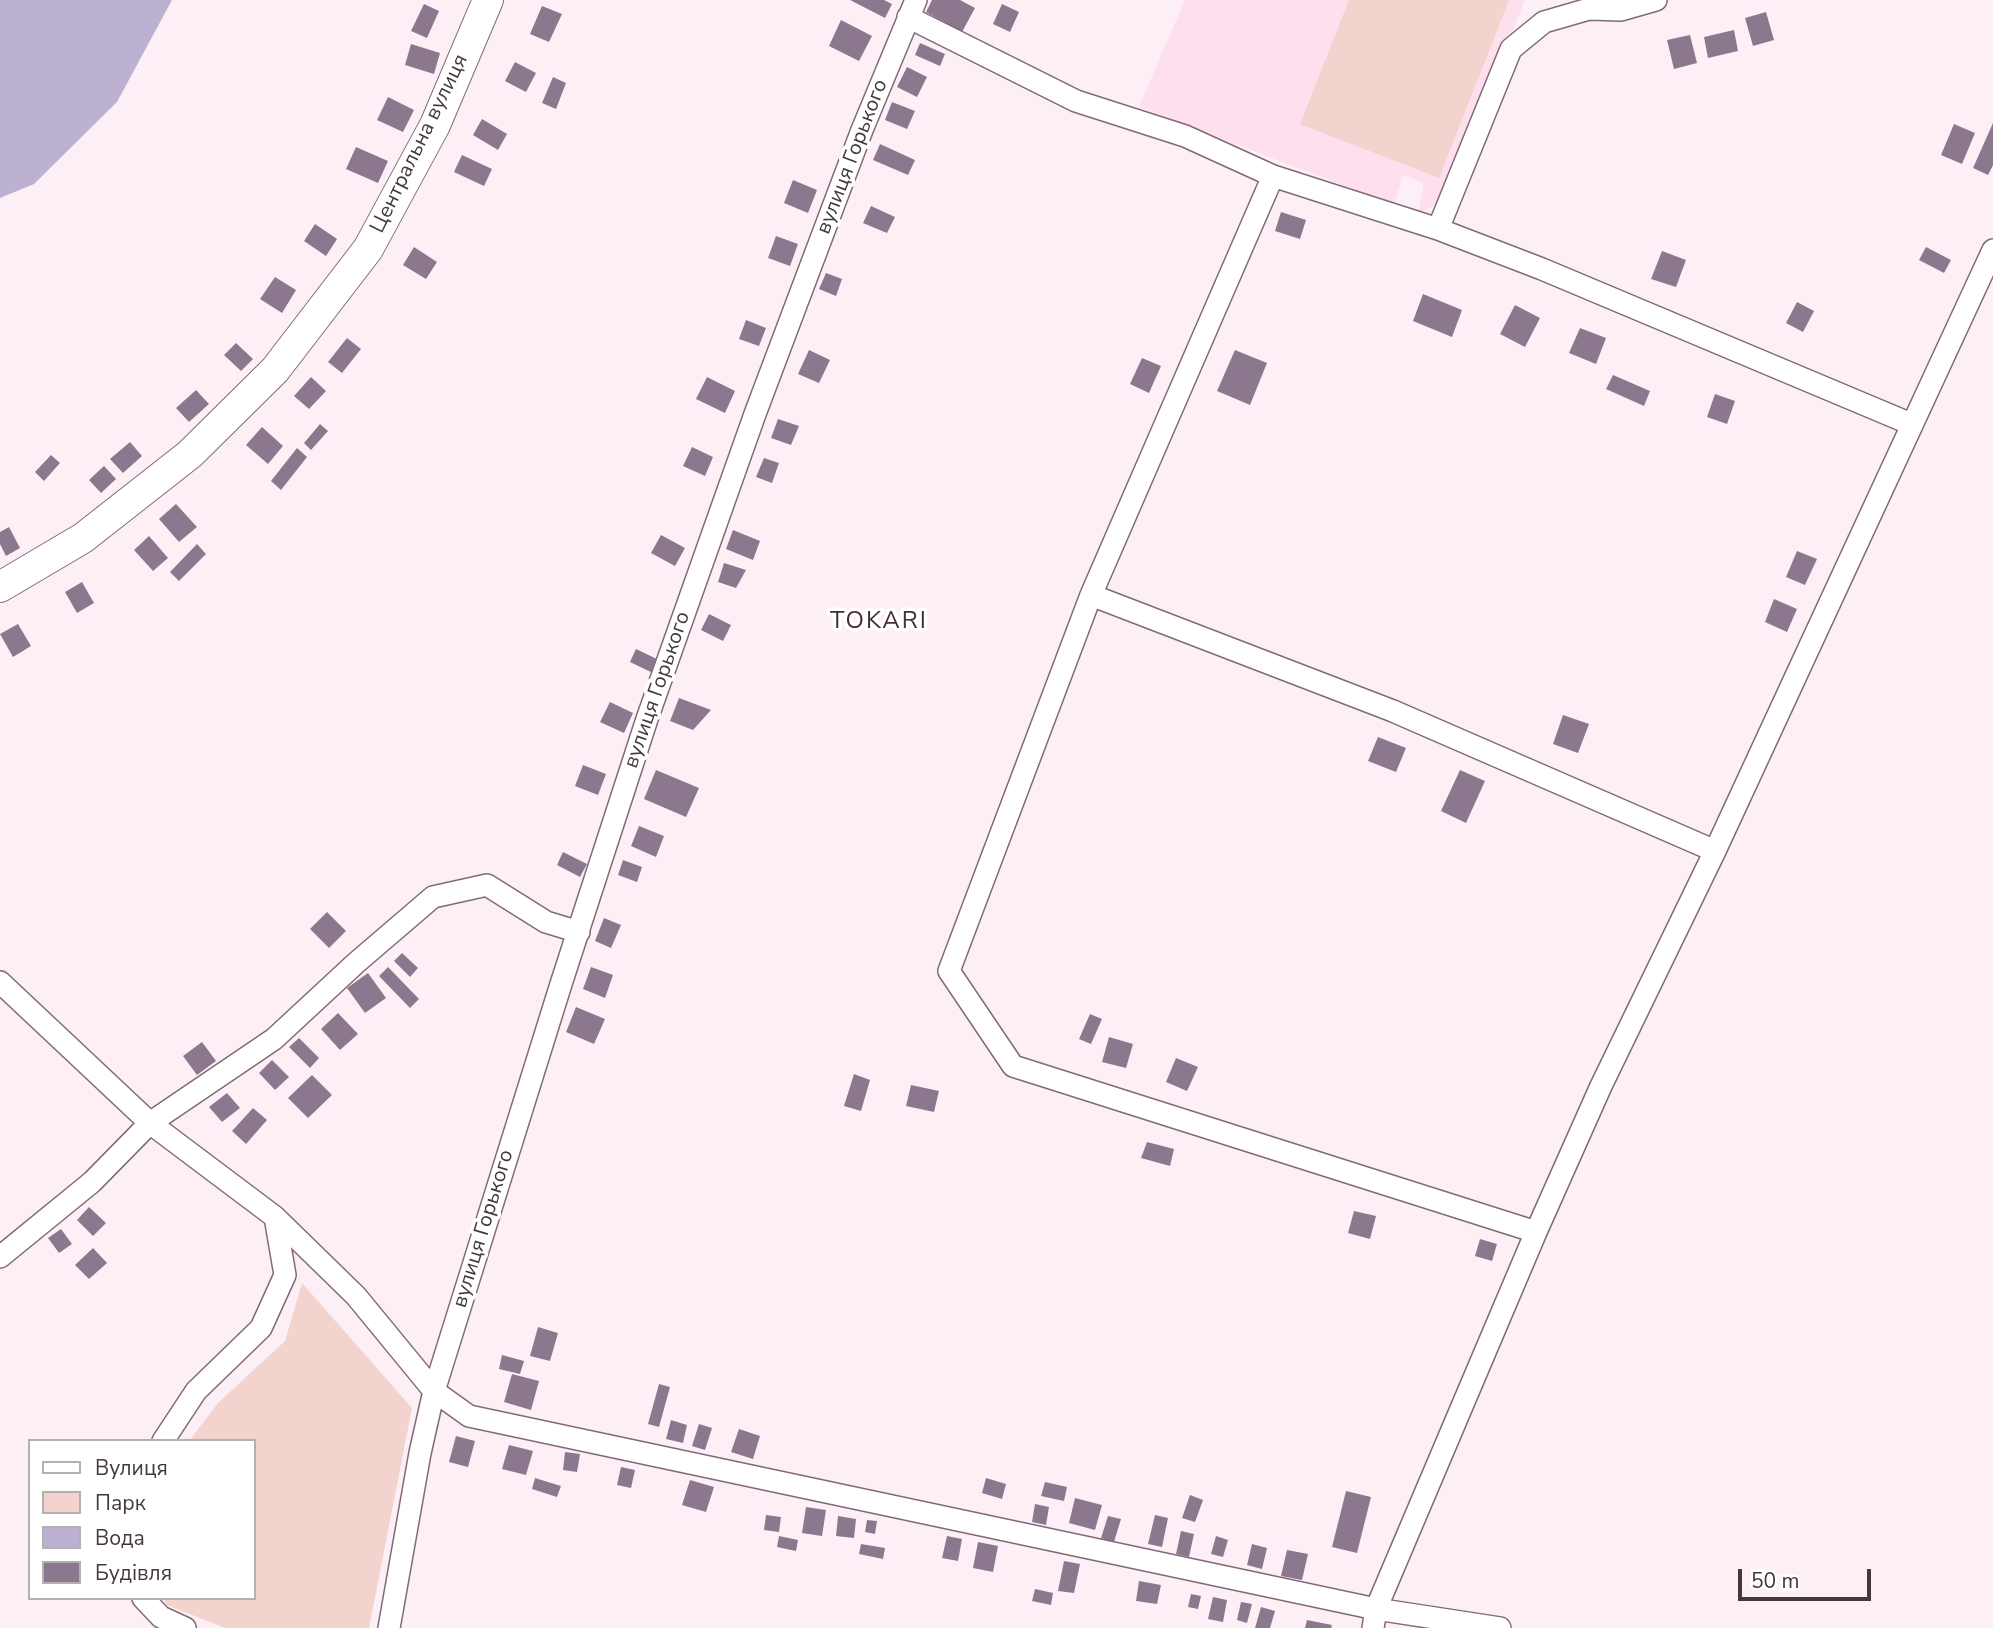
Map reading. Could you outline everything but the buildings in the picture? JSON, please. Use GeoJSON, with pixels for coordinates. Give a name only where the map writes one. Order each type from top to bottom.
{"type":"FeatureCollection","features":[{"type":"Feature","properties":{"kind":"street","name":"Центральна вулиця"},"geometry":{"type":"LineString","coordinates":[[0,587],[83,538],[190,454],[275,370],[368,249],[435,125],[488,0]]}},
{"type":"Feature","properties":{"kind":"street"},"geometry":{"type":"LineString","coordinates":[[1438,229],[1511,49],[1544,22],[1588,9],[1621,10],[1656,0]]}},
{"type":"Feature","properties":{"kind":"street"},"geometry":{"type":"LineString","coordinates":[[912,8],[1076,101],[1185,136],[1273,176],[1438,229],[1911,424]]}},
{"type":"Feature","properties":{"kind":"street","name":"вулиця Горького"},"geometry":{"type":"LineString","coordinates":[[389,1628],[420,1453],[434,1391],[561,984],[647,719],[755,414],[912,8]]}},
{"type":"Feature","properties":{"kind":"street"},"geometry":{"type":"LineString","coordinates":[[1273,176],[1091,595],[949,971],[1013,1066],[1536,1232]]}},
{"type":"Feature","properties":{"kind":"street"},"geometry":{"type":"LineString","coordinates":[[1375,1619],[1536,1232],[1601,1086],[1715,851],[1993,250]]}},
{"type":"Feature","properties":{"kind":"street"},"geometry":{"type":"LineString","coordinates":[[1091,595],[1393,711],[1715,851]]}},
{"type":"Feature","properties":{"kind":"street"},"geometry":{"type":"LineString","coordinates":[[0,1257],[92,1182],[150,1123],[274,1039],[433,897],[487,885],[547,922],[579,932]]}},
{"type":"Feature","properties":{"kind":"street"},"geometry":{"type":"LineString","coordinates":[[0,982],[150,1123],[275,1217],[356,1296],[434,1391],[468,1416],[1375,1619],[1500,1628]]}},
{"type":"Feature","properties":{"kind":"street"},"geometry":{"type":"LineString","coordinates":[[164,1439],[196,1391],[261,1328],[285,1275],[275,1217]]}},
{"type":"Feature","properties":{"kind":"street"},"geometry":{"type":"LineString","coordinates":[[145,1600],[161,1617],[185,1628]]}},
{"type":"Feature","properties":{"kind":"shaded area"},"geometry":{"type":"Polygon","coordinates":[[[1185,0],[1525,0],[1447,198],[1418,214],[1424,183],[1403,175],[1394,205],[1139,107],[1185,0]]]}},
{"type":"Feature","properties":{"kind":"green space"},"geometry":{"type":"Polygon","coordinates":[[[1349,0],[1509,0],[1439,178],[1300,124],[1349,0]]]}},
{"type":"Feature","properties":{"kind":"green space"},"geometry":{"type":"Polygon","coordinates":[[[302,1283],[412,1408],[369,1628],[225,1628],[167,1605],[164,1600],[256,1600],[256,1439],[191,1439],[218,1403],[285,1341],[302,1283]]]}},
{"type":"Feature","properties":{"kind":"water"},"geometry":{"type":"Polygon","coordinates":[[[0,0],[172,0],[117,102],[34,184],[0,198],[0,0]]]}},
{"type":"Feature","properties":{"kind":"district","name":"TOKARI"},"geometry":{"type":"Point","coordinates":[879,622]}}]}
